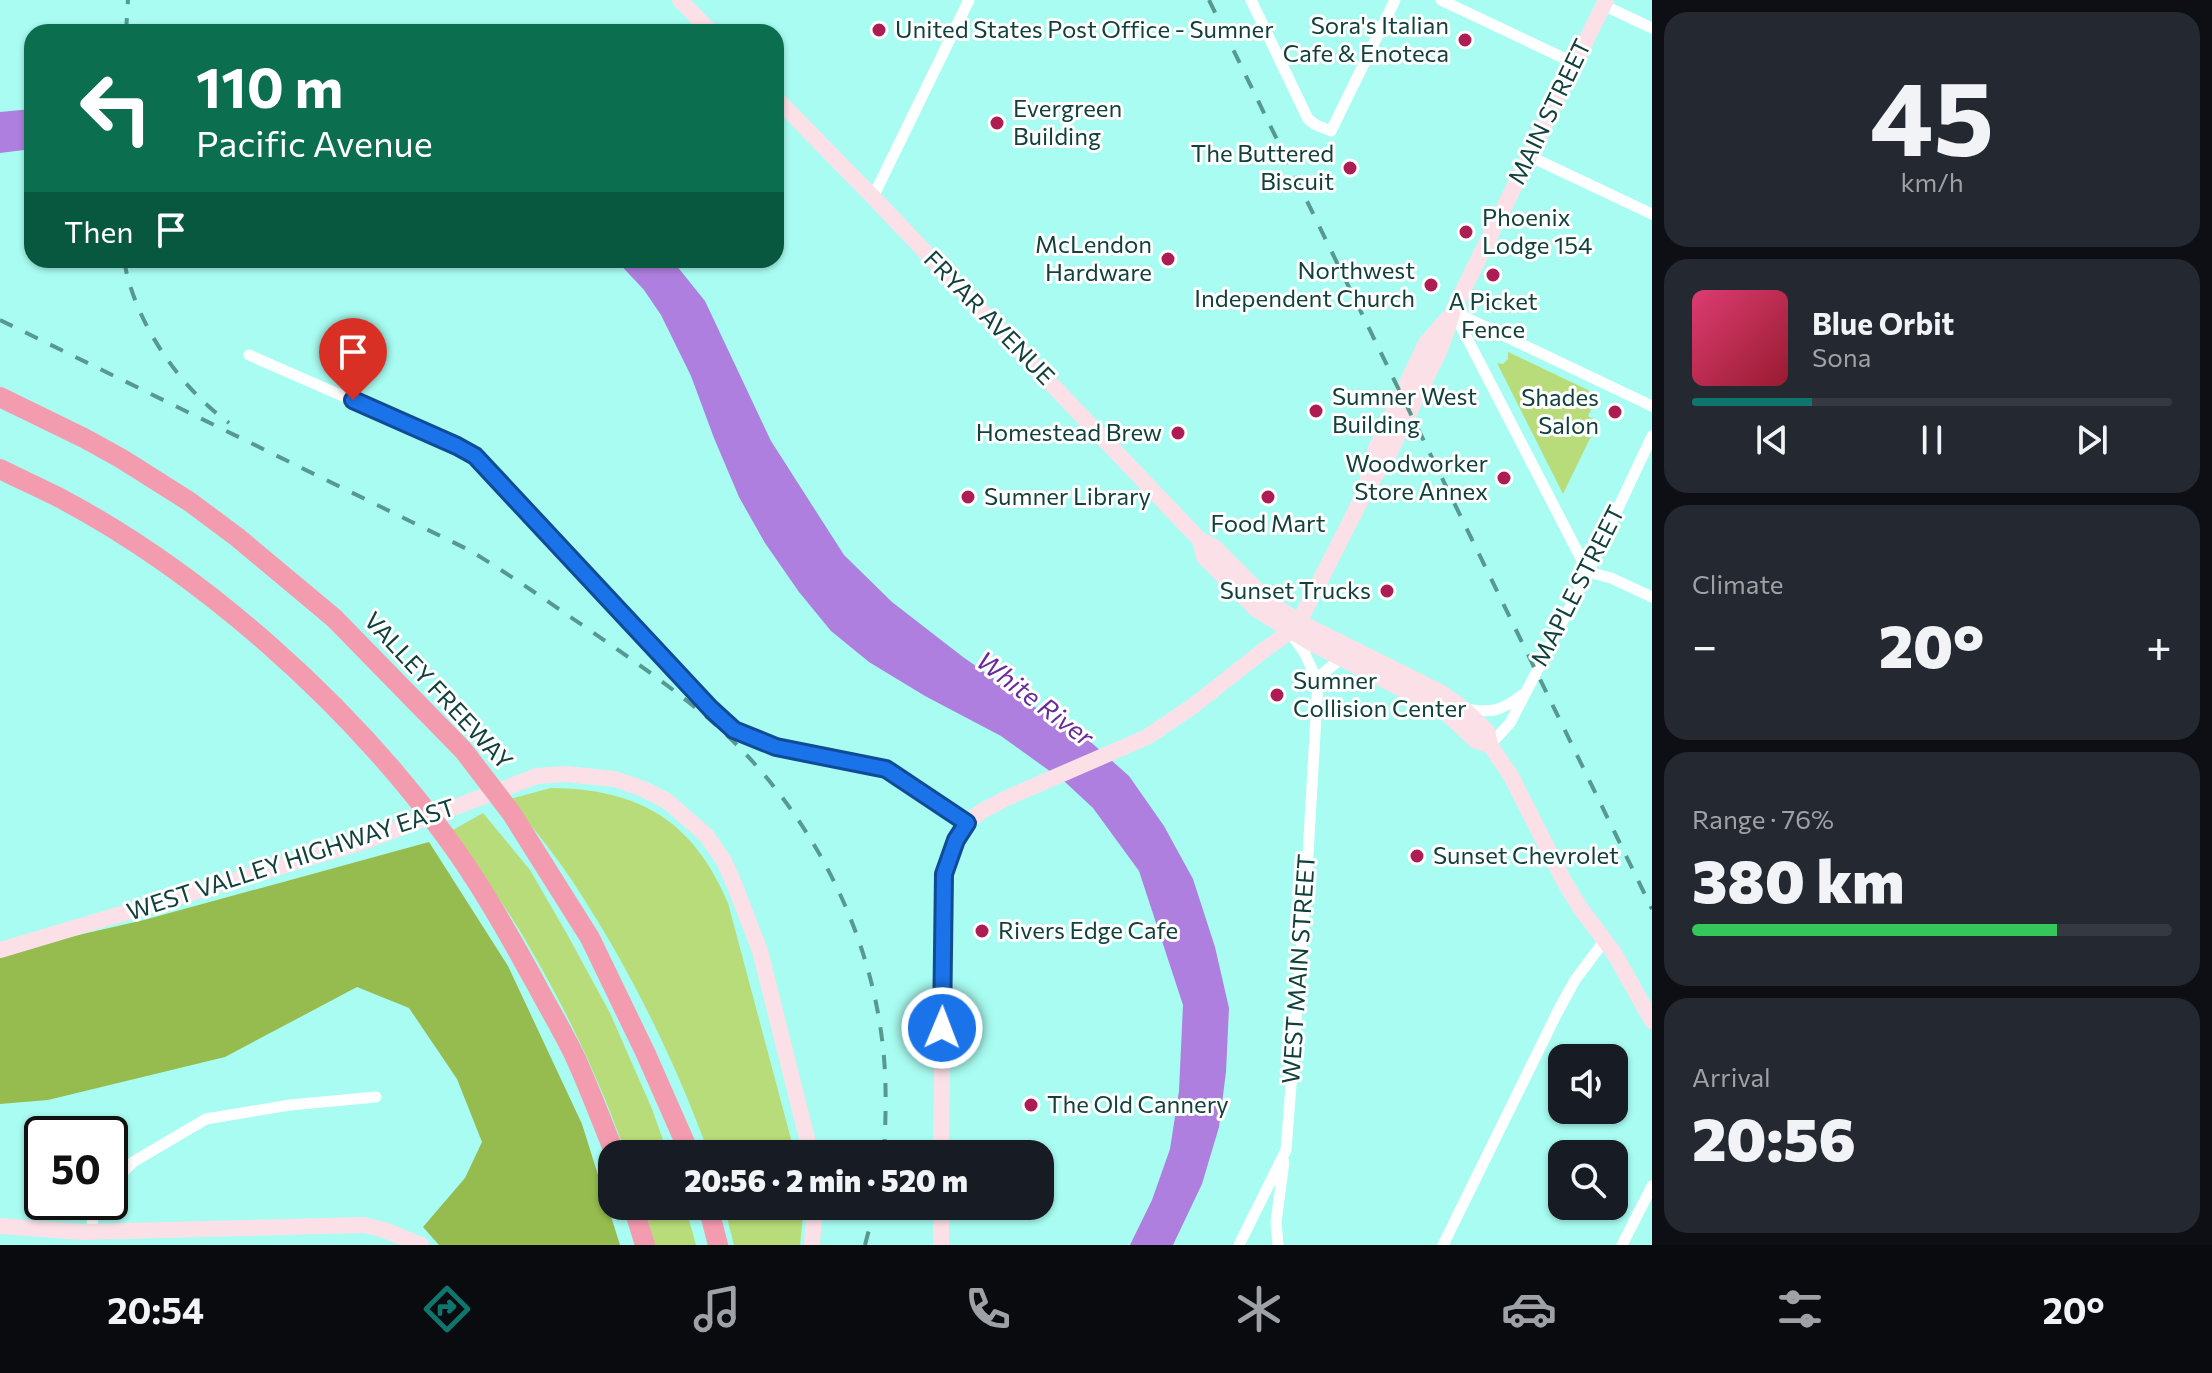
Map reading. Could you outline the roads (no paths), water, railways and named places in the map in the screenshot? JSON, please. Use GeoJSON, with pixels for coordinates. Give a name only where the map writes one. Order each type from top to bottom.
{"type":"FeatureCollection","features":[{"type":"Feature","properties":{"kind":"highway","name":"VALLEY FREEWAY"},"geometry":{"type":"LineString","coordinates":[[0,397],[84,438],[190,502],[334,618],[432,716],[492,785],[539,853],[590,938],[684,1140]]}},
{"type":"Feature","properties":{"kind":"highway"},"geometry":{"type":"LineString","coordinates":[[0,469],[98,521],[210,596],[271,646],[369,743],[444,834],[473,876],[575,1057],[609,1140]]}},
{"type":"Feature","properties":{"kind":"highway"},"geometry":{"type":"LineString","coordinates":[[637,1220],[645,1245]]}},
{"type":"Feature","properties":{"kind":"highway"},"geometry":{"type":"LineString","coordinates":[[712,1220],[718,1245]]}},
{"type":"Feature","properties":{"kind":"street"},"geometry":{"type":"LineString","coordinates":[[680,0],[703,24]]}},
{"type":"Feature","properties":{"kind":"street"},"geometry":{"type":"LineString","coordinates":[[873,197],[969,0]]}},
{"type":"Feature","properties":{"kind":"street"},"geometry":{"type":"LineString","coordinates":[[1251,0],[1308,119],[1331,131],[1395,0]]}},
{"type":"Feature","properties":{"kind":"street"},"geometry":{"type":"LineString","coordinates":[[1441,0],[1574,63]]}},
{"type":"Feature","properties":{"kind":"street"},"geometry":{"type":"LineString","coordinates":[[1604,3],[1652,28]]}},
{"type":"Feature","properties":{"kind":"street","name":"MAIN STREET"},"geometry":{"type":"LineString","coordinates":[[1295,627],[1313,598],[1365,492],[1388,456],[1440,350],[1453,311],[1604,3]]}},
{"type":"Feature","properties":{"kind":"street","name":"FRYAR AVENUE"},"geometry":{"type":"LineString","coordinates":[[784,106],[1200,540],[1214,547],[1295,627]]}},
{"type":"Feature","properties":{"kind":"street"},"geometry":{"type":"LineString","coordinates":[[1529,156],[1652,214]]}},
{"type":"Feature","properties":{"kind":"street"},"geometry":{"type":"LineString","coordinates":[[1453,311],[1652,406]]}},
{"type":"Feature","properties":{"kind":"street"},"geometry":{"type":"LineString","coordinates":[[1453,311],[1588,572],[1611,578],[1652,597]]}},
{"type":"Feature","properties":{"kind":"street"},"geometry":{"type":"LineString","coordinates":[[249,355],[475,456],[734,730],[776,747],[886,769],[967,823]]}},
{"type":"Feature","properties":{"kind":"street","name":"MAPLE STREET"},"geometry":{"type":"LineString","coordinates":[[1490,745],[1510,723],[1588,572],[1652,436]]}},
{"type":"Feature","properties":{"kind":"street"},"geometry":{"type":"LineString","coordinates":[[941,1140],[944,874],[956,840],[967,823],[1007,798],[1147,737],[1193,706],[1295,627]]}},
{"type":"Feature","properties":{"kind":"street"},"geometry":{"type":"LineString","coordinates":[[1295,627],[1442,693],[1487,731],[1490,745],[1511,776],[1575,900],[1605,940],[1652,1021]]}},
{"type":"Feature","properties":{"kind":"street"},"geometry":{"type":"LineString","coordinates":[[1295,627],[1318,682]]}},
{"type":"Feature","properties":{"kind":"street"},"geometry":{"type":"LineString","coordinates":[[1315,637],[1342,658],[1447,714],[1476,741],[1490,745]]}},
{"type":"Feature","properties":{"kind":"street"},"geometry":{"type":"LineString","coordinates":[[1318,682],[1322,674],[1342,658]]}},
{"type":"Feature","properties":{"kind":"street","name":"WEST MAIN STREET"},"geometry":{"type":"LineString","coordinates":[[1239,1245],[1286,1150],[1318,682]]}},
{"type":"Feature","properties":{"kind":"street","name":"MAPLE STREET"},"geometry":{"type":"LineString","coordinates":[[1464,709],[1499,710],[1525,692]]}},
{"type":"Feature","properties":{"kind":"street","name":"WEST VALLEY HIGHWAY EAST"},"geometry":{"type":"LineString","coordinates":[[0,950],[366,841],[537,776],[566,774],[615,779],[667,801],[706,835],[724,861],[760,951],[807,1140]]}},
{"type":"Feature","properties":{"kind":"street"},"geometry":{"type":"LineString","coordinates":[[1443,1245],[1558,1011],[1575,980],[1605,940]]}},
{"type":"Feature","properties":{"kind":"street"},"geometry":{"type":"LineString","coordinates":[[128,1167],[206,1119],[290,1105],[376,1097]]}},
{"type":"Feature","properties":{"kind":"street"},"geometry":{"type":"LineString","coordinates":[[1278,1245],[1276,1222],[1286,1150]]}},
{"type":"Feature","properties":{"kind":"street"},"geometry":{"type":"LineString","coordinates":[[1622,1245],[1652,1186]]}},
{"type":"Feature","properties":{"kind":"street"},"geometry":{"type":"LineString","coordinates":[[812,1245],[814,1220]]}},
{"type":"Feature","properties":{"kind":"street"},"geometry":{"type":"LineString","coordinates":[[941,1220],[941,1245]]}},
{"type":"Feature","properties":{"kind":"street"},"geometry":{"type":"LineString","coordinates":[[2,1231],[85,1236],[364,1225],[421,1245]]}},
{"type":"Feature","properties":{"kind":"railway"},"geometry":{"type":"LineString","coordinates":[[126,24],[128,0]]}},
{"type":"Feature","properties":{"kind":"railway"},"geometry":{"type":"LineString","coordinates":[[1209,0],[1652,909]]}},
{"type":"Feature","properties":{"kind":"railway"},"geometry":{"type":"LineString","coordinates":[[126,268],[148,329],[162,351],[193,391],[229,423]]}},
{"type":"Feature","properties":{"kind":"railway"},"geometry":{"type":"LineString","coordinates":[[0,320],[469,550],[635,662],[716,725],[748,757],[804,828],[846,908],[862,951],[882,1039],[886,1096],[884,1140]]}},
{"type":"Feature","properties":{"kind":"railway"},"geometry":{"type":"LineString","coordinates":[[865,1245],[871,1220]]}},
{"type":"Feature","properties":{"kind":"place","name":"United States Post Office - Sumner"},"geometry":{"type":"Point","coordinates":[879,30]}},
{"type":"Feature","properties":{"kind":"place","name":"Sora's Italian Cafe & Enoteca"},"geometry":{"type":"Point","coordinates":[1465,40]}},
{"type":"Feature","properties":{"kind":"place","name":"Evergreen Building"},"geometry":{"type":"Point","coordinates":[997,123]}},
{"type":"Feature","properties":{"kind":"place","name":"The Buttered Biscuit"},"geometry":{"type":"Point","coordinates":[1350,168]}},
{"type":"Feature","properties":{"kind":"place","name":"Phoenix Lodge 154"},"geometry":{"type":"Point","coordinates":[1466,232]}},
{"type":"Feature","properties":{"kind":"place","name":"McLendon Hardware"},"geometry":{"type":"Point","coordinates":[1168,259]}},
{"type":"Feature","properties":{"kind":"place","name":"A Picket Fence"},"geometry":{"type":"Point","coordinates":[1493,275]}},
{"type":"Feature","properties":{"kind":"place","name":"Northwest Independent Church"},"geometry":{"type":"Point","coordinates":[1431,285]}},
{"type":"Feature","properties":{"kind":"place","name":"Sumner West Building"},"geometry":{"type":"Point","coordinates":[1316,411]}},
{"type":"Feature","properties":{"kind":"place","name":"Shades Salon"},"geometry":{"type":"Point","coordinates":[1615,412]}},
{"type":"Feature","properties":{"kind":"place","name":"Homestead Brew"},"geometry":{"type":"Point","coordinates":[1178,433]}},
{"type":"Feature","properties":{"kind":"place","name":"Woodworker Store Annex"},"geometry":{"type":"Point","coordinates":[1504,478]}},
{"type":"Feature","properties":{"kind":"place","name":"Sumner Library"},"geometry":{"type":"Point","coordinates":[968,497]}},
{"type":"Feature","properties":{"kind":"place","name":"Food Mart"},"geometry":{"type":"Point","coordinates":[1268,497]}},
{"type":"Feature","properties":{"kind":"place","name":"Sunset Trucks"},"geometry":{"type":"Point","coordinates":[1387,591]}},
{"type":"Feature","properties":{"kind":"place","name":"Sumner Collision Center"},"geometry":{"type":"Point","coordinates":[1277,695]}},
{"type":"Feature","properties":{"kind":"place","name":"Sunset Chevrolet"},"geometry":{"type":"Point","coordinates":[1417,856]}},
{"type":"Feature","properties":{"kind":"place","name":"Rivers Edge Cafe"},"geometry":{"type":"Point","coordinates":[982,931]}},
{"type":"Feature","properties":{"kind":"place","name":"The Old Cannery"},"geometry":{"type":"Point","coordinates":[1031,1105]}},
{"type":"Feature","properties":{"kind":"water label","name":"White River"},"geometry":{"type":"Point","coordinates":[1035,699]}}]}
